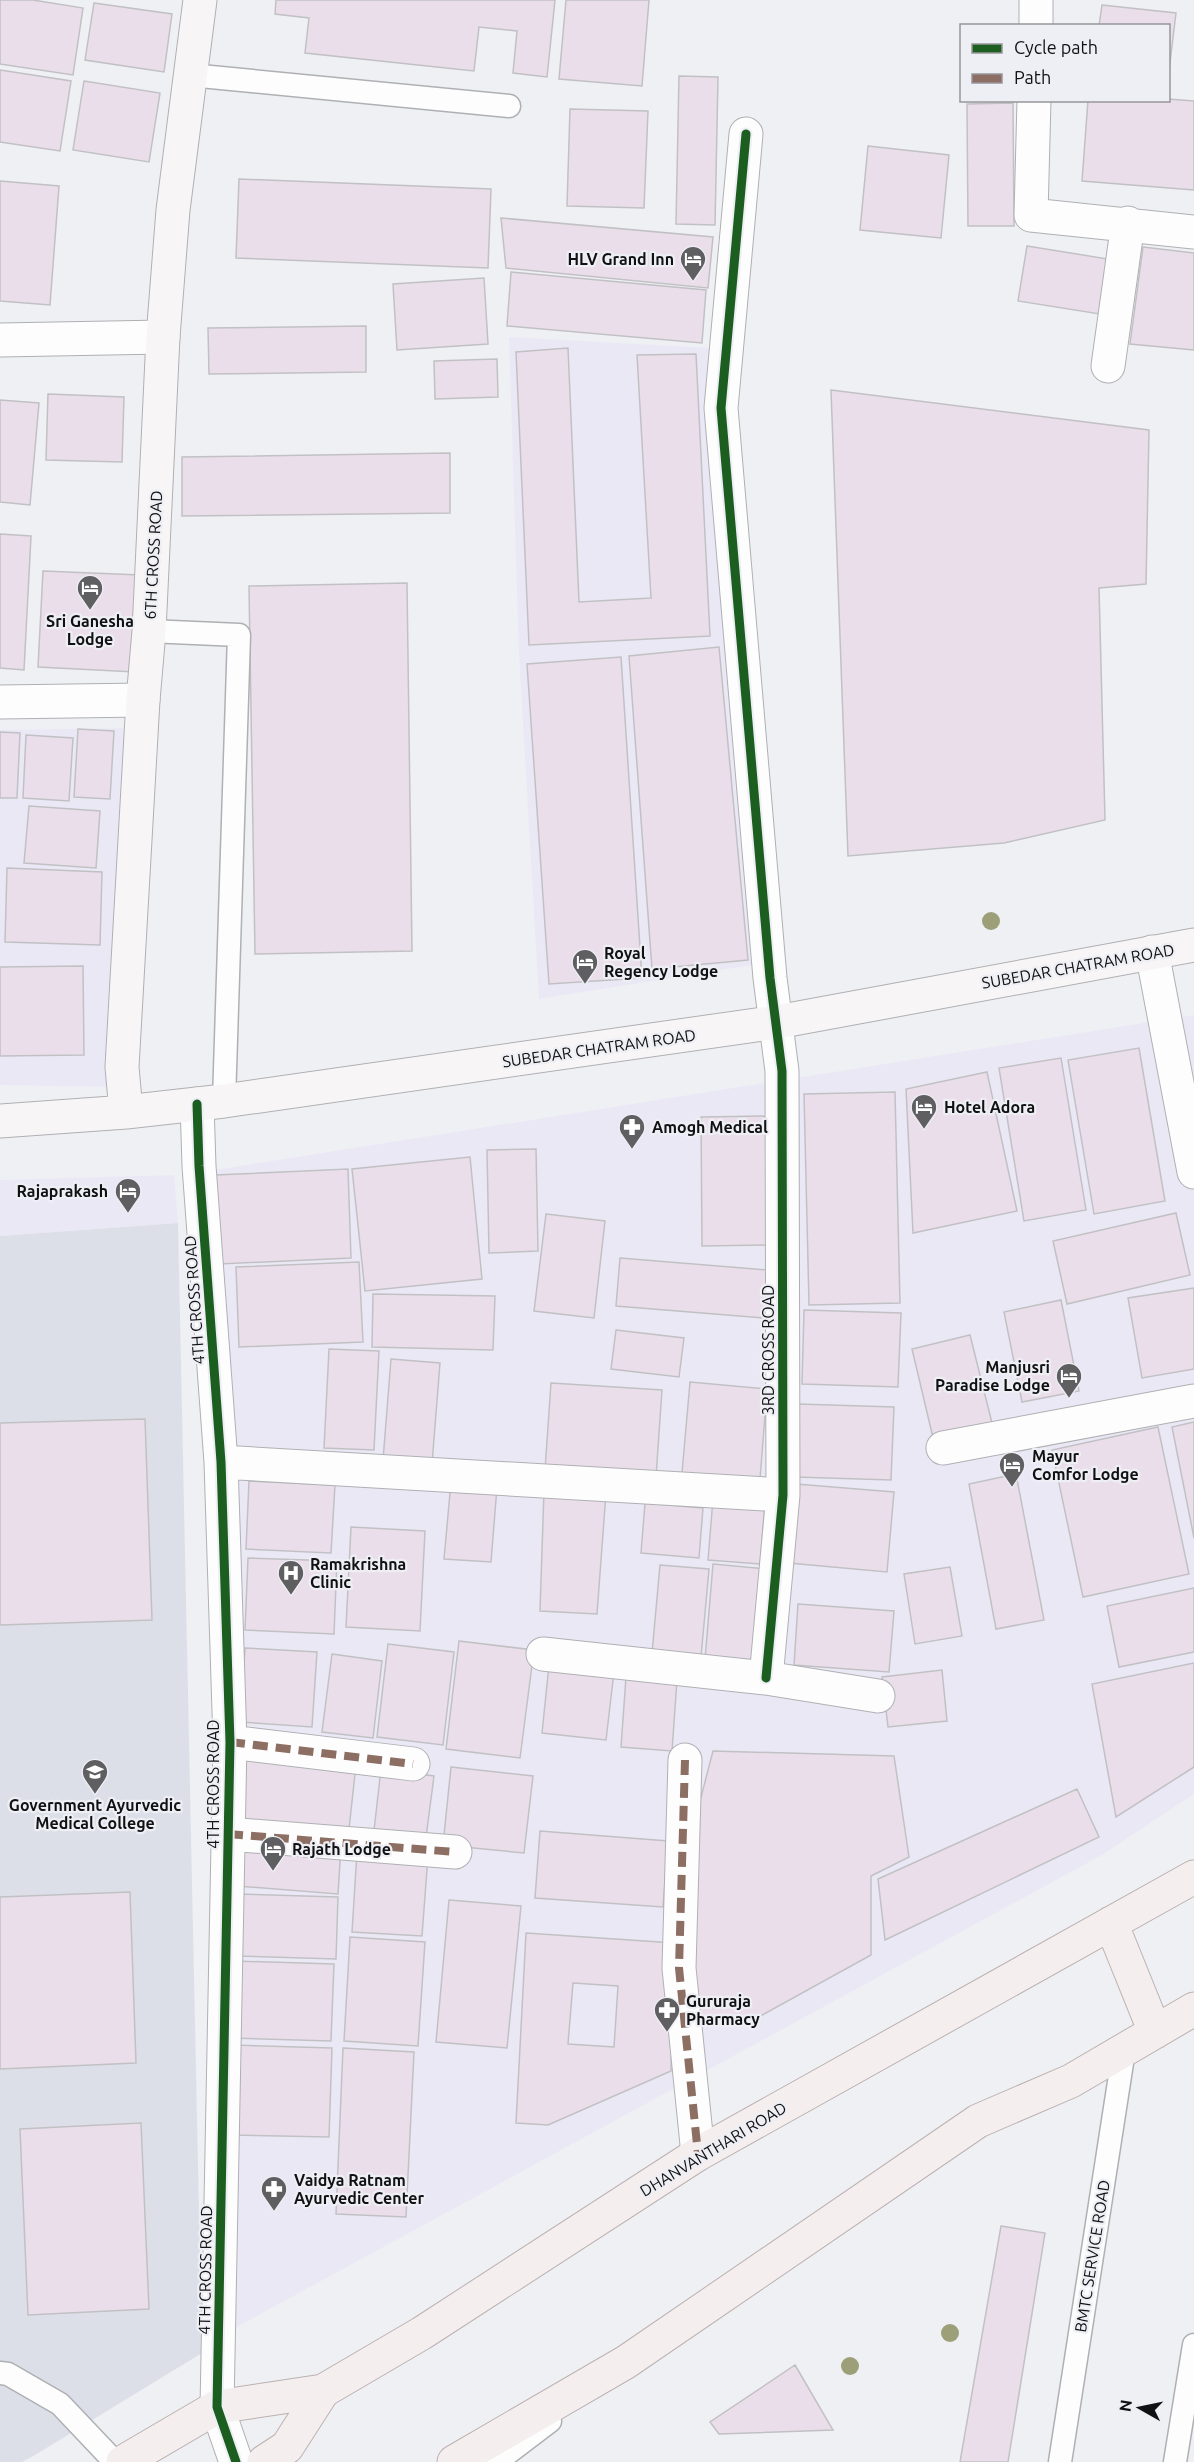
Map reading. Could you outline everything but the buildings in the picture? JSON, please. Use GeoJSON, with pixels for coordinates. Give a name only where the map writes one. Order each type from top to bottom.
{"type":"FeatureCollection","features":[{"type":"Feature","properties":{"kind":"main road","name":"DHANVANTHARI ROAD"},"geometry":{"type":"LineString","coordinates":[[264,2462],[287,2447],[324,2391],[422,2333],[698,2154],[1194,1877]]}},
{"type":"Feature","properties":{"kind":"main road"},"geometry":{"type":"LineString","coordinates":[[1112,1923],[1155,2032]]}},
{"type":"Feature","properties":{"kind":"main road"},"geometry":{"type":"LineString","coordinates":[[454,2462],[626,2362],[978,2121],[1071,2081],[1194,2009]]}},
{"type":"Feature","properties":{"kind":"main road"},"geometry":{"type":"LineString","coordinates":[[123,2462],[217,2407],[324,2391]]}},
{"type":"Feature","properties":{"kind":"street","name":"6TH CROSS ROAD"},"geometry":{"type":"LineString","coordinates":[[126,1112],[122,1067],[149,631],[163,337],[173,210],[200,0]]}},
{"type":"Feature","properties":{"kind":"street"},"geometry":{"type":"LineString","coordinates":[[1036,0],[1036,24]]}},
{"type":"Feature","properties":{"kind":"street"},"geometry":{"type":"LineString","coordinates":[[1034,102],[1031,215],[1128,223],[1194,232]]}},
{"type":"Feature","properties":{"kind":"street","name":"3RD CROSS ROAD"},"geometry":{"type":"LineString","coordinates":[[746,134],[721,408],[770,978],[782,1071],[783,1495],[766,1678]]}},
{"type":"Feature","properties":{"kind":"street"},"geometry":{"type":"LineString","coordinates":[[1108,366],[1128,223]]}},
{"type":"Feature","properties":{"kind":"street"},"geometry":{"type":"LineString","coordinates":[[0,340],[163,337]]}},
{"type":"Feature","properties":{"kind":"street"},"geometry":{"type":"LineString","coordinates":[[0,702],[143,700]]}},
{"type":"Feature","properties":{"kind":"street","name":"SUBEDAR CHATRAM ROAD"},"geometry":{"type":"LineString","coordinates":[[0,1121],[126,1112],[211,1102],[777,1023],[1194,945]]}},
{"type":"Feature","properties":{"kind":"street"},"geometry":{"type":"LineString","coordinates":[[1152,952],[1194,1172]]}},
{"type":"Feature","properties":{"kind":"street","name":"4TH CROSS ROAD"},"geometry":{"type":"LineString","coordinates":[[211,1102],[199,1166],[221,1462],[230,1742],[217,2407],[236,2462]]}},
{"type":"Feature","properties":{"kind":"street"},"geometry":{"type":"LineString","coordinates":[[943,1448],[1194,1401]]}},
{"type":"Feature","properties":{"kind":"street"},"geometry":{"type":"LineString","coordinates":[[221,1462],[783,1495]]}},
{"type":"Feature","properties":{"kind":"street"},"geometry":{"type":"LineString","coordinates":[[543,1654],[766,1678],[878,1696]]}},
{"type":"Feature","properties":{"kind":"street"},"geometry":{"type":"LineString","coordinates":[[230,1742],[413,1764]]}},
{"type":"Feature","properties":{"kind":"street"},"geometry":{"type":"LineString","coordinates":[[685,1760],[679,1968],[698,2154]]}},
{"type":"Feature","properties":{"kind":"street"},"geometry":{"type":"LineString","coordinates":[[228,1834],[455,1852]]}},
{"type":"Feature","properties":{"kind":"lane"},"geometry":{"type":"LineString","coordinates":[[190,75],[508,106]]}},
{"type":"Feature","properties":{"kind":"lane"},"geometry":{"type":"LineString","coordinates":[[149,631],[239,635],[211,1102]]}},
{"type":"Feature","properties":{"kind":"lane","name":"BMTC SERVICE ROAD"},"geometry":{"type":"LineString","coordinates":[[1060,2462],[1124,2050]]}},
{"type":"Feature","properties":{"kind":"lane"},"geometry":{"type":"LineString","coordinates":[[1181,2460],[1194,2345]]}},
{"type":"Feature","properties":{"kind":"lane"},"geometry":{"type":"LineString","coordinates":[[496,2462],[626,2362]]}},
{"type":"Feature","properties":{"kind":"lane"},"geometry":{"type":"LineString","coordinates":[[0,2373],[8,2374],[60,2404],[115,2462]]}},
{"type":"Feature","properties":{"kind":"shaded area"},"geometry":{"type":"Polygon","coordinates":[[[509,337],[711,348],[752,965],[539,999],[519,655],[509,337]]]}},
{"type":"Feature","properties":{"kind":"shaded area"},"geometry":{"type":"Polygon","coordinates":[[[130,728],[112,1087],[0,1085],[0,730],[130,728]]]}},
{"type":"Feature","properties":{"kind":"shaded area"},"geometry":{"type":"Polygon","coordinates":[[[1194,1015],[1194,1794],[1102,1855],[233,2329],[209,1171],[1194,1015]]]}},
{"type":"Feature","properties":{"kind":"shaded area"},"geometry":{"type":"Polygon","coordinates":[[[174,1175],[178,1223],[0,1236],[0,1180],[174,1175]]]}},
{"type":"Feature","properties":{"kind":"shaded area","name":"Government Ayurvedic Medical College"},"geometry":{"type":"Polygon","coordinates":[[[178,1223],[202,2353],[35,2455],[22,2462],[0,2462],[0,1236],[178,1223]]]}},
{"type":"Feature","properties":{"kind":"marked path"},"geometry":{"type":"LineString","coordinates":[[230,1742],[413,1764]]}},
{"type":"Feature","properties":{"kind":"marked path"},"geometry":{"type":"LineString","coordinates":[[685,1760],[679,1968],[698,2154]]}},
{"type":"Feature","properties":{"kind":"marked path"},"geometry":{"type":"LineString","coordinates":[[228,1834],[455,1852]]}},
{"type":"Feature","properties":{"kind":"cycle path"},"geometry":{"type":"LineString","coordinates":[[746,134],[721,408],[770,978],[782,1071],[783,1495],[766,1678]]}},
{"type":"Feature","properties":{"kind":"cycle path"},"geometry":{"type":"LineString","coordinates":[[197,1104],[199,1166],[221,1462],[230,1742],[217,2407],[236,2462]]}},
{"type":"Feature","properties":{"kind":"place","name":"HLV Grand Inn"},"geometry":{"type":"Point","coordinates":[693,282]}},
{"type":"Feature","properties":{"kind":"place","name":"Sri Ganesha Lodge"},"geometry":{"type":"Point","coordinates":[90,611]}},
{"type":"Feature","properties":{"kind":"place","name":"Royal Regency Lodge"},"geometry":{"type":"Point","coordinates":[585,985]}},
{"type":"Feature","properties":{"kind":"place","name":"Hotel Adora"},"geometry":{"type":"Point","coordinates":[924,1130]}},
{"type":"Feature","properties":{"kind":"place","name":"Amogh Medical"},"geometry":{"type":"Point","coordinates":[632,1150]}},
{"type":"Feature","properties":{"kind":"place","name":"Rajaprakash"},"geometry":{"type":"Point","coordinates":[128,1214]}},
{"type":"Feature","properties":{"kind":"place","name":"Manjusri Paradise Lodge"},"geometry":{"type":"Point","coordinates":[1069,1399]}},
{"type":"Feature","properties":{"kind":"place","name":"Mayur Comfor Lodge"},"geometry":{"type":"Point","coordinates":[1012,1488]}},
{"type":"Feature","properties":{"kind":"place","name":"Ramakrishna Clinic"},"geometry":{"type":"Point","coordinates":[291,1596]}},
{"type":"Feature","properties":{"kind":"place","name":"Government Ayurvedic Medical College"},"geometry":{"type":"Point","coordinates":[95,1795]}},
{"type":"Feature","properties":{"kind":"place","name":"Rajath Lodge"},"geometry":{"type":"Point","coordinates":[273,1872]}},
{"type":"Feature","properties":{"kind":"place","name":"Gururaja Pharmacy"},"geometry":{"type":"Point","coordinates":[667,2033]}},
{"type":"Feature","properties":{"kind":"place","name":"Vaidya Ratnam Ayurvedic Center"},"geometry":{"type":"Point","coordinates":[274,2212]}}]}
